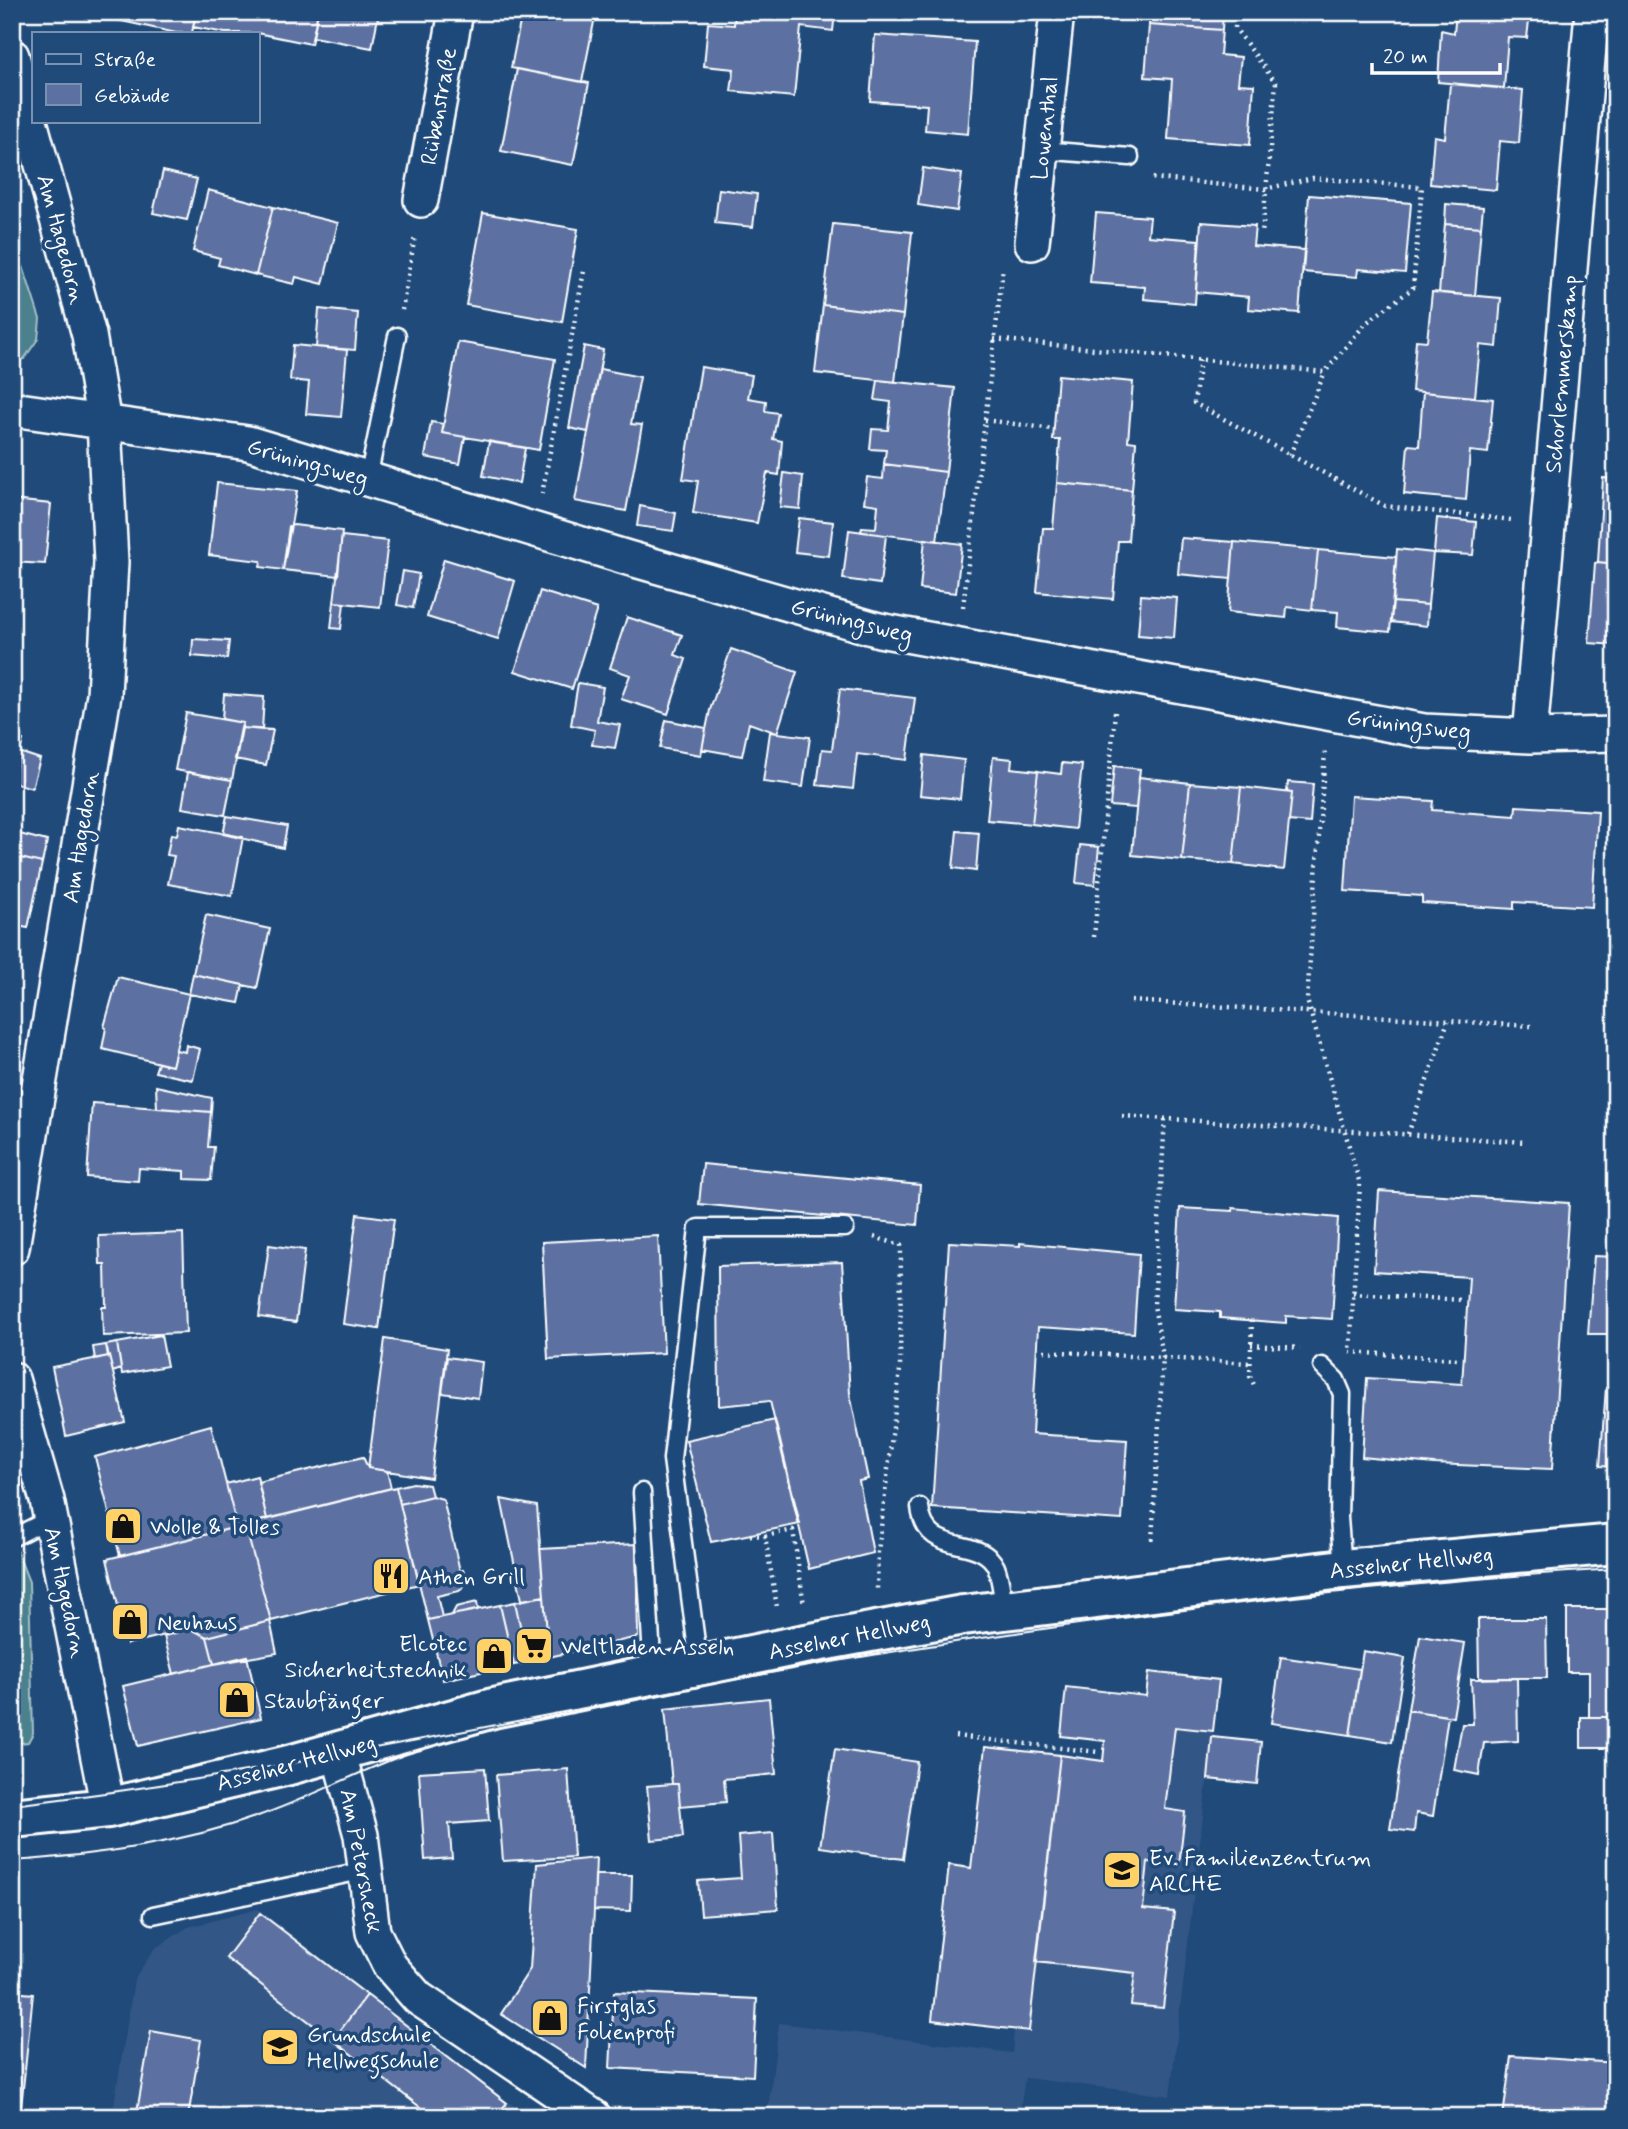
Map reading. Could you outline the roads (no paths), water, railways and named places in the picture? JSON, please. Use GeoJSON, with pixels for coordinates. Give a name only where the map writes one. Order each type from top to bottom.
{"type":"FeatureCollection","features":[{"type":"Feature","properties":{"kind":"main road","name":"Asselner Hellweg"},"geometry":{"type":"LineString","coordinates":[[12,1818],[108,1808],[338,1751],[493,1708],[873,1631],[1005,1610],[1343,1569],[1616,1544]]}},
{"type":"Feature","properties":{"kind":"street","name":"Rübenstraße"},"geometry":{"type":"LineString","coordinates":[[421,200],[456,12]]}},
{"type":"Feature","properties":{"kind":"street","name":"Lowenthal"},"geometry":{"type":"LineString","coordinates":[[1031,243],[1057,12]]}},
{"type":"Feature","properties":{"kind":"street","name":"Schorlemmerskamp"},"geometry":{"type":"LineString","coordinates":[[1530,736],[1592,12]]}},
{"type":"Feature","properties":{"kind":"street","name":"Am Hagedorn"},"geometry":{"type":"LineString","coordinates":[[12,56],[89,335],[104,423],[111,562],[104,695],[12,1248]]}},
{"type":"Feature","properties":{"kind":"street"},"geometry":{"type":"LineString","coordinates":[[12,409],[104,423]]}},
{"type":"Feature","properties":{"kind":"street","name":"Grüningsweg"},"geometry":{"type":"LineString","coordinates":[[104,423],[248,443],[879,630],[1424,731],[1530,736],[1616,734]]}},
{"type":"Feature","properties":{"kind":"street","name":"Am Hagedorn"},"geometry":{"type":"LineString","coordinates":[[12,1379],[51,1518],[108,1808]]}},
{"type":"Feature","properties":{"kind":"street","name":"Am Petersheck"},"geometry":{"type":"LineString","coordinates":[[338,1751],[360,1835],[373,1932],[390,1966],[418,1998],[594,2117]]}},
{"type":"Feature","properties":{"kind":"lane"},"geometry":{"type":"LineString","coordinates":[[1041,149],[1130,157]]}},
{"type":"Feature","properties":{"kind":"lane"},"geometry":{"type":"LineString","coordinates":[[368,479],[397,336]]}},
{"type":"Feature","properties":{"kind":"lane"},"geometry":{"type":"LineString","coordinates":[[699,1665],[672,1459],[698,1227],[845,1228]]}},
{"type":"Feature","properties":{"kind":"lane"},"geometry":{"type":"LineString","coordinates":[[1322,1366],[1336,1380],[1342,1394],[1339,1518],[1343,1569]]}},
{"type":"Feature","properties":{"kind":"lane"},"geometry":{"type":"LineString","coordinates":[[642,1492],[653,1675]]}},
{"type":"Feature","properties":{"kind":"lane"},"geometry":{"type":"LineString","coordinates":[[920,1507],[936,1539],[981,1551],[995,1566],[1005,1610]]}},
{"type":"Feature","properties":{"kind":"lane"},"geometry":{"type":"LineString","coordinates":[[12,1538],[51,1518]]}},
{"type":"Feature","properties":{"kind":"lane"},"geometry":{"type":"LineString","coordinates":[[153,1915],[366,1870]]}},
{"type":"Feature","properties":{"kind":"tram line"},"geometry":{"type":"LineString","coordinates":[[12,1805],[236,1773],[791,1669],[992,1636],[1348,1591],[1616,1569]]}},
{"type":"Feature","properties":{"kind":"tram line"},"geometry":{"type":"LineString","coordinates":[[12,1861],[137,1847],[228,1826],[279,1808],[421,1749]]}},
{"type":"Feature","properties":{"kind":"place","name":"Wolle & Tolles"},"geometry":{"type":"Point","coordinates":[123,1526]}},
{"type":"Feature","properties":{"kind":"place","name":"Athen Grill"},"geometry":{"type":"Point","coordinates":[391,1576]}},
{"type":"Feature","properties":{"kind":"place","name":"Neuhaus"},"geometry":{"type":"Point","coordinates":[130,1622]}},
{"type":"Feature","properties":{"kind":"place","name":"Weltladen Asseln"},"geometry":{"type":"Point","coordinates":[534,1646]}},
{"type":"Feature","properties":{"kind":"place","name":"Elcotec Sicherheitstechnik"},"geometry":{"type":"Point","coordinates":[494,1656]}},
{"type":"Feature","properties":{"kind":"place","name":"Staubfänger"},"geometry":{"type":"Point","coordinates":[237,1700]}},
{"type":"Feature","properties":{"kind":"place","name":"Ev. Familienzentrum ARCHE"},"geometry":{"type":"Point","coordinates":[1122,1870]}},
{"type":"Feature","properties":{"kind":"place","name":"Firstglas Folienprofi"},"geometry":{"type":"Point","coordinates":[550,2018]}},
{"type":"Feature","properties":{"kind":"place","name":"Grundschule Hellwegschule"},"geometry":{"type":"Point","coordinates":[280,2047]}}]}
